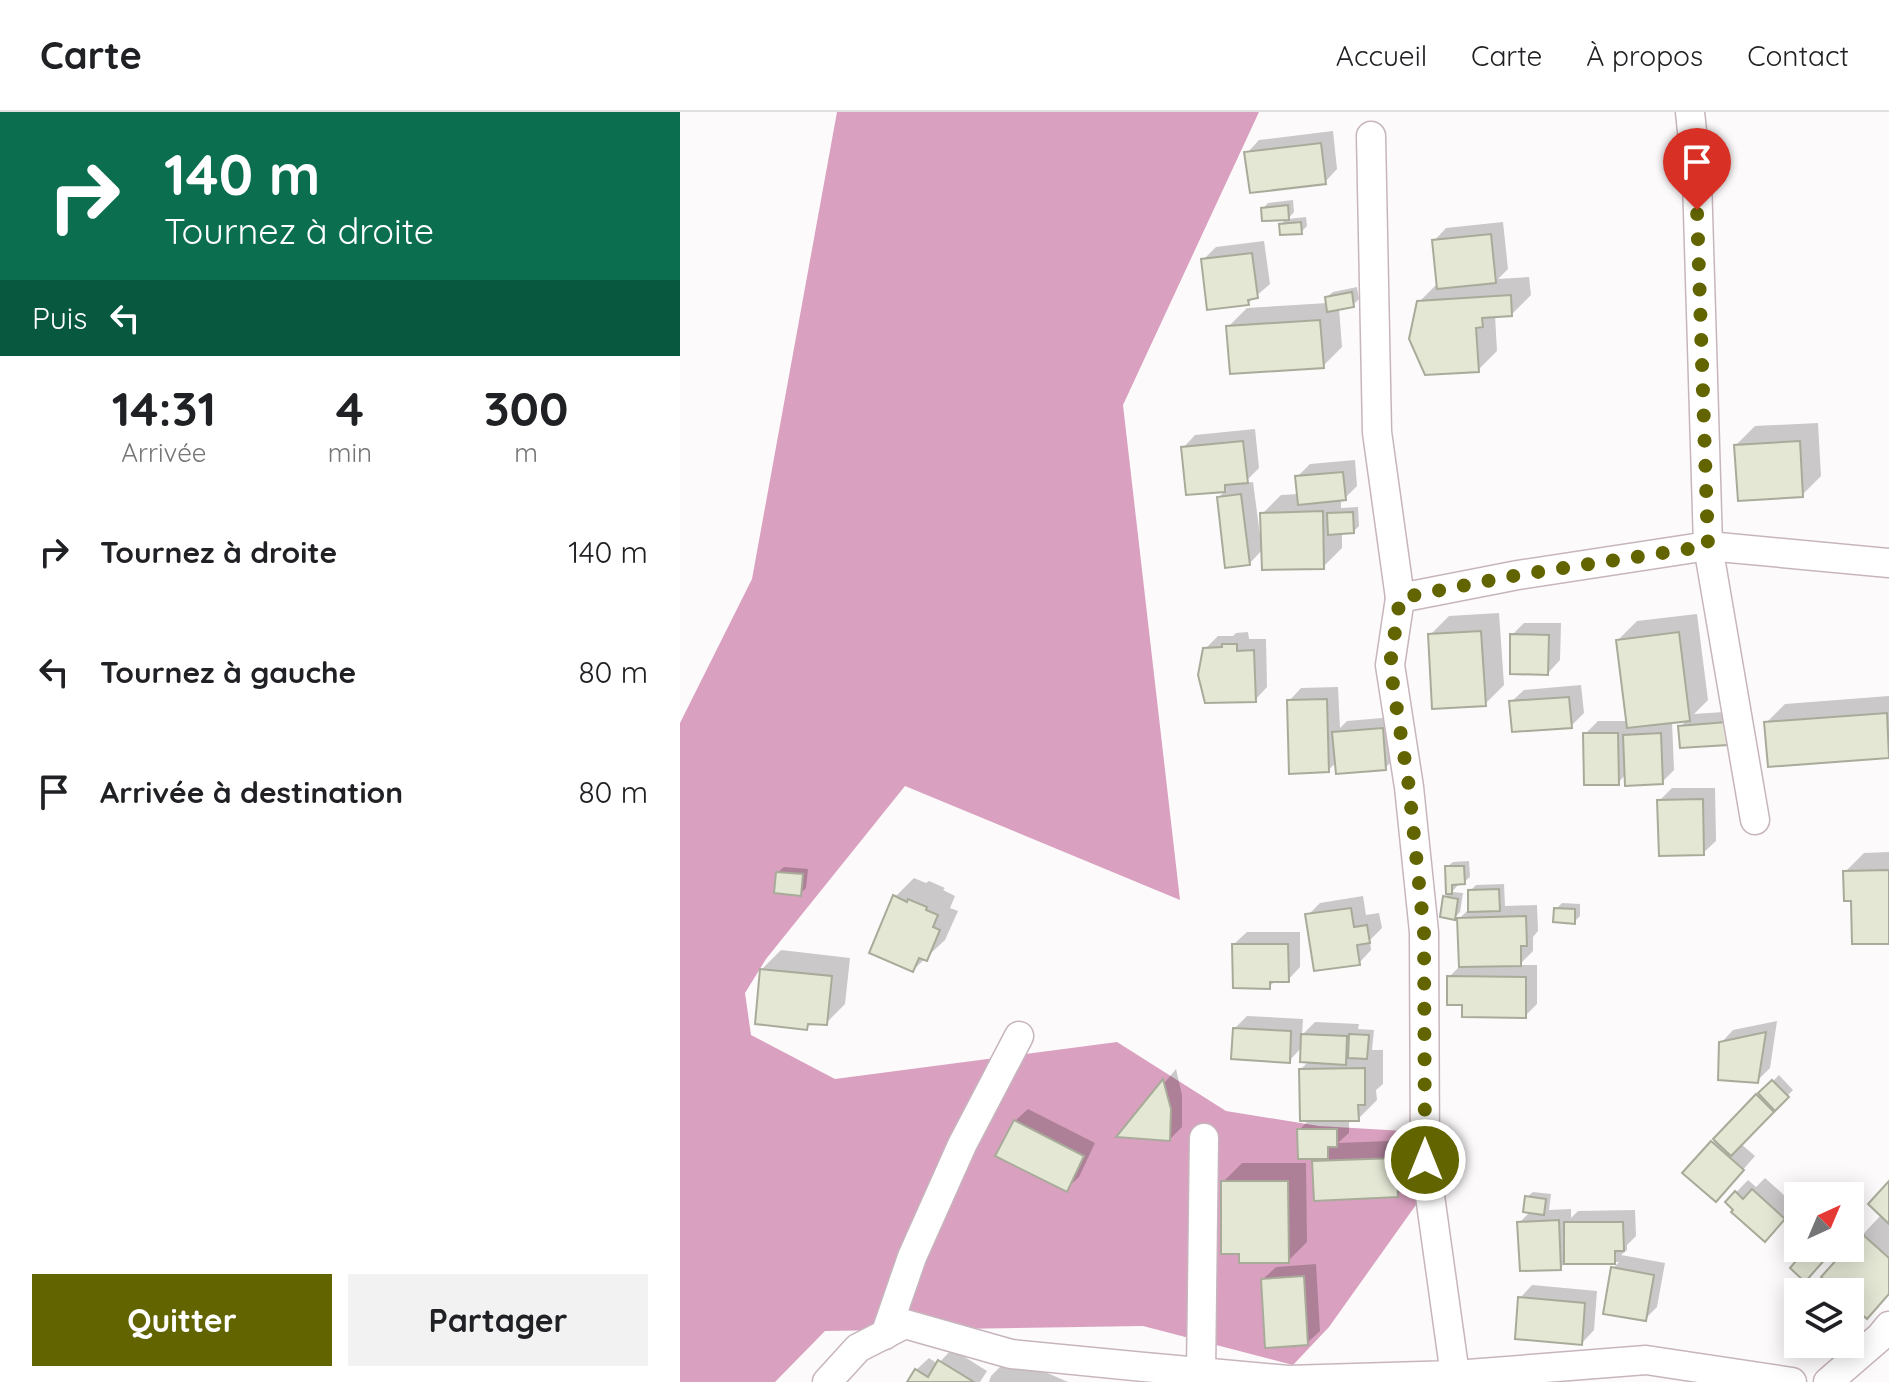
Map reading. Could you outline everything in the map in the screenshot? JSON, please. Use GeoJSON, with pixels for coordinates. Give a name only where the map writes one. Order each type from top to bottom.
{"type":"FeatureCollection","features":[{"type":"Feature","properties":{"kind":"street"},"geometry":{"type":"LineString","coordinates":[[1690,112],[1697,179],[1708,546],[1755,820]]}},
{"type":"Feature","properties":{"kind":"street"},"geometry":{"type":"LineString","coordinates":[[1371,136],[1377,432],[1400,598],[1390,665],[1409,787],[1424,932],[1425,1160],[1455,1378]]}},
{"type":"Feature","properties":{"kind":"street"},"geometry":{"type":"LineString","coordinates":[[1400,598],[1518,575],[1708,546],[1889,563]]}},
{"type":"Feature","properties":{"kind":"street"},"geometry":{"type":"LineString","coordinates":[[885,1335],[924,1229],[962,1145],[1019,1036]]}},
{"type":"Feature","properties":{"kind":"street"},"geometry":{"type":"LineString","coordinates":[[1201,1372],[1204,1138]]}},
{"type":"Feature","properties":{"kind":"street"},"geometry":{"type":"LineString","coordinates":[[827,1382],[858,1348],[905,1324],[1011,1354],[1288,1380],[1455,1378],[1646,1360],[1792,1382]]}},
{"type":"Feature","properties":{"kind":"street"},"geometry":{"type":"LineString","coordinates":[[1828,1382],[1889,1327]]}},
{"type":"Feature","properties":{"kind":"shaded area"},"geometry":{"type":"Polygon","coordinates":[[[837,112],[1259,112],[1123,405],[1180,900],[905,786],[766,959],[745,993],[751,1035],[835,1079],[1117,1042],[1226,1111],[1319,1126],[1404,1131],[1423,1195],[1329,1327],[1293,1365],[1143,1326],[825,1331],[775,1382],[680,1382],[680,723],[752,579],[837,112]]]}},
{"type":"Feature","properties":{"kind":"building"},"geometry":{"type":"Polygon","coordinates":[[[1321,143],[1326,184],[1250,193],[1244,152],[1321,143]]]}},
{"type":"Feature","properties":{"kind":"building"},"geometry":{"type":"Polygon","coordinates":[[[1288,205],[1289,220],[1262,221],[1261,208],[1288,205]]]}},
{"type":"Feature","properties":{"kind":"building"},"geometry":{"type":"Polygon","coordinates":[[[1301,222],[1302,234],[1280,235],[1279,224],[1301,222]]]}},
{"type":"Feature","properties":{"kind":"building"},"geometry":{"type":"Polygon","coordinates":[[[1491,234],[1496,283],[1437,289],[1432,240],[1491,234]]]}},
{"type":"Feature","properties":{"kind":"building"},"geometry":{"type":"Polygon","coordinates":[[[1252,253],[1258,298],[1248,300],[1249,305],[1207,310],[1201,259],[1252,253]]]}},
{"type":"Feature","properties":{"kind":"building"},"geometry":{"type":"Polygon","coordinates":[[[1352,292],[1354,307],[1327,312],[1325,297],[1352,292]]]}},
{"type":"Feature","properties":{"kind":"building"},"geometry":{"type":"Polygon","coordinates":[[[1511,295],[1512,316],[1482,318],[1483,327],[1476,328],[1479,372],[1425,375],[1409,339],[1417,301],[1511,295]]]}},
{"type":"Feature","properties":{"kind":"building"},"geometry":{"type":"Polygon","coordinates":[[[1320,320],[1324,368],[1230,374],[1226,326],[1320,320]]]}},
{"type":"Feature","properties":{"kind":"building"},"geometry":{"type":"Polygon","coordinates":[[[1243,441],[1248,483],[1225,485],[1225,492],[1186,495],[1181,447],[1243,441]]]}},
{"type":"Feature","properties":{"kind":"building"},"geometry":{"type":"Polygon","coordinates":[[[1800,441],[1803,497],[1738,501],[1734,445],[1800,441]]]}},
{"type":"Feature","properties":{"kind":"building"},"geometry":{"type":"Polygon","coordinates":[[[1343,472],[1346,500],[1298,505],[1295,476],[1343,472]]]}},
{"type":"Feature","properties":{"kind":"building"},"geometry":{"type":"Polygon","coordinates":[[[1241,494],[1250,565],[1225,568],[1217,497],[1241,494]]]}},
{"type":"Feature","properties":{"kind":"building"},"geometry":{"type":"Polygon","coordinates":[[[1323,511],[1324,569],[1262,570],[1260,513],[1323,511]]]}},
{"type":"Feature","properties":{"kind":"building"},"geometry":{"type":"Polygon","coordinates":[[[1353,512],[1354,533],[1328,535],[1327,513],[1353,512]]]}},
{"type":"Feature","properties":{"kind":"building"},"geometry":{"type":"Polygon","coordinates":[[[1481,631],[1486,706],[1432,709],[1428,634],[1481,631]]]}},
{"type":"Feature","properties":{"kind":"building"},"geometry":{"type":"Polygon","coordinates":[[[1679,632],[1690,721],[1627,728],[1616,640],[1679,632]]]}},
{"type":"Feature","properties":{"kind":"building"},"geometry":{"type":"Polygon","coordinates":[[[1510,634],[1549,635],[1548,675],[1510,674],[1510,634]]]}},
{"type":"Feature","properties":{"kind":"building"},"geometry":{"type":"Polygon","coordinates":[[[1222,644],[1237,644],[1237,651],[1254,650],[1256,702],[1205,703],[1198,675],[1203,648],[1222,647],[1222,644]]]}},
{"type":"Feature","properties":{"kind":"building"},"geometry":{"type":"Polygon","coordinates":[[[1569,697],[1572,728],[1512,732],[1509,701],[1569,697]]]}},
{"type":"Feature","properties":{"kind":"building"},"geometry":{"type":"Polygon","coordinates":[[[1327,699],[1329,772],[1289,774],[1287,700],[1327,699]]]}},
{"type":"Feature","properties":{"kind":"building"},"geometry":{"type":"Polygon","coordinates":[[[1887,713],[1889,758],[1768,767],[1764,722],[1887,713]]]}},
{"type":"Feature","properties":{"kind":"building"},"geometry":{"type":"Polygon","coordinates":[[[1727,722],[1728,745],[1680,748],[1678,726],[1727,722]]]}},
{"type":"Feature","properties":{"kind":"building"},"geometry":{"type":"Polygon","coordinates":[[[1383,728],[1386,770],[1336,774],[1332,732],[1383,728]]]}},
{"type":"Feature","properties":{"kind":"building"},"geometry":{"type":"Polygon","coordinates":[[[1583,733],[1618,733],[1619,785],[1584,785],[1583,733]]]}},
{"type":"Feature","properties":{"kind":"building"},"geometry":{"type":"Polygon","coordinates":[[[1661,733],[1663,784],[1625,786],[1623,735],[1661,733]]]}},
{"type":"Feature","properties":{"kind":"building"},"geometry":{"type":"Polygon","coordinates":[[[1703,799],[1704,855],[1659,856],[1657,800],[1703,799]]]}},
{"type":"Feature","properties":{"kind":"building"},"geometry":{"type":"Polygon","coordinates":[[[1445,866],[1464,866],[1465,884],[1452,885],[1452,894],[1446,894],[1445,866]]]}},
{"type":"Feature","properties":{"kind":"building"},"geometry":{"type":"Polygon","coordinates":[[[1889,870],[1889,944],[1852,944],[1851,901],[1844,901],[1843,871],[1889,870]]]}},
{"type":"Feature","properties":{"kind":"building"},"geometry":{"type":"Polygon","coordinates":[[[776,872],[803,874],[801,896],[774,893],[776,872]]]}},
{"type":"Feature","properties":{"kind":"building"},"geometry":{"type":"Polygon","coordinates":[[[1499,889],[1500,911],[1468,912],[1468,890],[1499,889]]]}},
{"type":"Feature","properties":{"kind":"building"},"geometry":{"type":"Polygon","coordinates":[[[893,895],[927,907],[926,910],[938,915],[933,927],[940,930],[927,961],[919,958],[913,972],[869,953],[893,895]]]}},
{"type":"Feature","properties":{"kind":"building"},"geometry":{"type":"Polygon","coordinates":[[[1443,896],[1458,899],[1455,920],[1440,917],[1443,896]]]}},
{"type":"Feature","properties":{"kind":"building"},"geometry":{"type":"Polygon","coordinates":[[[1351,908],[1354,927],[1367,925],[1370,943],[1357,945],[1360,965],[1314,971],[1305,914],[1351,908]]]}},
{"type":"Feature","properties":{"kind":"building"},"geometry":{"type":"Polygon","coordinates":[[[1554,908],[1575,909],[1575,924],[1553,922],[1554,908]]]}},
{"type":"Feature","properties":{"kind":"building"},"geometry":{"type":"Polygon","coordinates":[[[1526,916],[1527,946],[1521,946],[1521,966],[1459,967],[1457,918],[1526,916]]]}},
{"type":"Feature","properties":{"kind":"building"},"geometry":{"type":"Polygon","coordinates":[[[1232,944],[1288,944],[1289,982],[1270,982],[1270,989],[1233,988],[1232,944]]]}},
{"type":"Feature","properties":{"kind":"building"},"geometry":{"type":"Polygon","coordinates":[[[760,969],[832,976],[827,1025],[808,1024],[807,1030],[755,1024],[760,969]]]}},
{"type":"Feature","properties":{"kind":"building"},"geometry":{"type":"Polygon","coordinates":[[[1447,976],[1526,977],[1526,1018],[1462,1017],[1462,1005],[1447,1005],[1447,976]]]}},
{"type":"Feature","properties":{"kind":"building"},"geometry":{"type":"Polygon","coordinates":[[[1233,1028],[1291,1031],[1290,1063],[1231,1059],[1233,1028]]]}},
{"type":"Feature","properties":{"kind":"building"},"geometry":{"type":"Polygon","coordinates":[[[1766,1032],[1758,1083],[1718,1080],[1719,1042],[1766,1032]]]}},
{"type":"Feature","properties":{"kind":"building"},"geometry":{"type":"Polygon","coordinates":[[[1301,1034],[1347,1036],[1346,1065],[1300,1062],[1301,1034]]]}},
{"type":"Feature","properties":{"kind":"building"},"geometry":{"type":"Polygon","coordinates":[[[1349,1034],[1369,1035],[1367,1059],[1348,1058],[1349,1034]]]}},
{"type":"Feature","properties":{"kind":"building"},"geometry":{"type":"Polygon","coordinates":[[[1365,1068],[1365,1105],[1358,1105],[1359,1121],[1300,1121],[1299,1069],[1365,1068]]]}},
{"type":"Feature","properties":{"kind":"building"},"geometry":{"type":"Polygon","coordinates":[[[1163,1079],[1171,1109],[1170,1141],[1116,1137],[1163,1079]]]}},
{"type":"Feature","properties":{"kind":"building"},"geometry":{"type":"Polygon","coordinates":[[[1772,1080],[1789,1097],[1775,1111],[1758,1093],[1772,1080]]]}},
{"type":"Feature","properties":{"kind":"building"},"geometry":{"type":"Polygon","coordinates":[[[1756,1094],[1774,1112],[1731,1156],[1713,1139],[1756,1094]]]}},
{"type":"Feature","properties":{"kind":"building"},"geometry":{"type":"Polygon","coordinates":[[[1014,1120],[1084,1156],[1067,1192],[995,1156],[1014,1120]]]}},
{"type":"Feature","properties":{"kind":"building"},"geometry":{"type":"Polygon","coordinates":[[[1297,1129],[1337,1129],[1337,1147],[1328,1147],[1328,1159],[1298,1159],[1297,1129]]]}},
{"type":"Feature","properties":{"kind":"building"},"geometry":{"type":"Polygon","coordinates":[[[1711,1141],[1744,1170],[1716,1202],[1682,1173],[1711,1141]]]}},
{"type":"Feature","properties":{"kind":"building"},"geometry":{"type":"Polygon","coordinates":[[[1396,1158],[1398,1197],[1314,1201],[1312,1161],[1396,1158]]]}},
{"type":"Feature","properties":{"kind":"building"},"geometry":{"type":"Polygon","coordinates":[[[1221,1181],[1288,1181],[1289,1263],[1239,1263],[1239,1254],[1221,1254],[1221,1181]]]}},
{"type":"Feature","properties":{"kind":"building"},"geometry":{"type":"Polygon","coordinates":[[[1889,1181],[1889,1224],[1868,1204],[1889,1181]]]}},
{"type":"Feature","properties":{"kind":"building"},"geometry":{"type":"Polygon","coordinates":[[[1752,1189],[1784,1218],[1765,1242],[1731,1212],[1733,1210],[1725,1202],[1735,1191],[1743,1199],[1752,1189]]]}},
{"type":"Feature","properties":{"kind":"building"},"geometry":{"type":"Polygon","coordinates":[[[1525,1196],[1546,1199],[1544,1215],[1523,1212],[1525,1196]]]}},
{"type":"Feature","properties":{"kind":"building"},"geometry":{"type":"Polygon","coordinates":[[[1559,1220],[1561,1270],[1520,1271],[1517,1222],[1559,1220]]]}},
{"type":"Feature","properties":{"kind":"building"},"geometry":{"type":"Polygon","coordinates":[[[1564,1222],[1623,1222],[1624,1251],[1615,1251],[1615,1264],[1564,1264],[1564,1222]]]}},
{"type":"Feature","properties":{"kind":"building"},"geometry":{"type":"Polygon","coordinates":[[[1864,1236],[1889,1258],[1889,1294],[1867,1319],[1864,1316],[1864,1278],[1821,1277],[1834,1262],[1864,1262],[1864,1236]]]}},
{"type":"Feature","properties":{"kind":"building"},"geometry":{"type":"Polygon","coordinates":[[[1795,1262],[1823,1262],[1809,1278],[1801,1278],[1790,1268],[1795,1262]]]}},
{"type":"Feature","properties":{"kind":"building"},"geometry":{"type":"Polygon","coordinates":[[[1611,1267],[1654,1275],[1646,1321],[1603,1314],[1611,1267]]]}},
{"type":"Feature","properties":{"kind":"building"},"geometry":{"type":"Polygon","coordinates":[[[1304,1276],[1308,1345],[1265,1348],[1261,1279],[1304,1276]]]}},
{"type":"Feature","properties":{"kind":"building"},"geometry":{"type":"Polygon","coordinates":[[[1518,1297],[1585,1303],[1582,1345],[1515,1339],[1518,1297]]]}},
{"type":"Feature","properties":{"kind":"building"},"geometry":{"type":"Polygon","coordinates":[[[938,1360],[974,1382],[907,1382],[915,1369],[928,1377],[938,1360]]]}},
{"type":"Feature","properties":{"kind":"route"},"geometry":{"type":"LineString","coordinates":[[1425,1160],[1424,932],[1409,787],[1390,665],[1400,598],[1518,575],[1708,546],[1697,210]]}}]}
